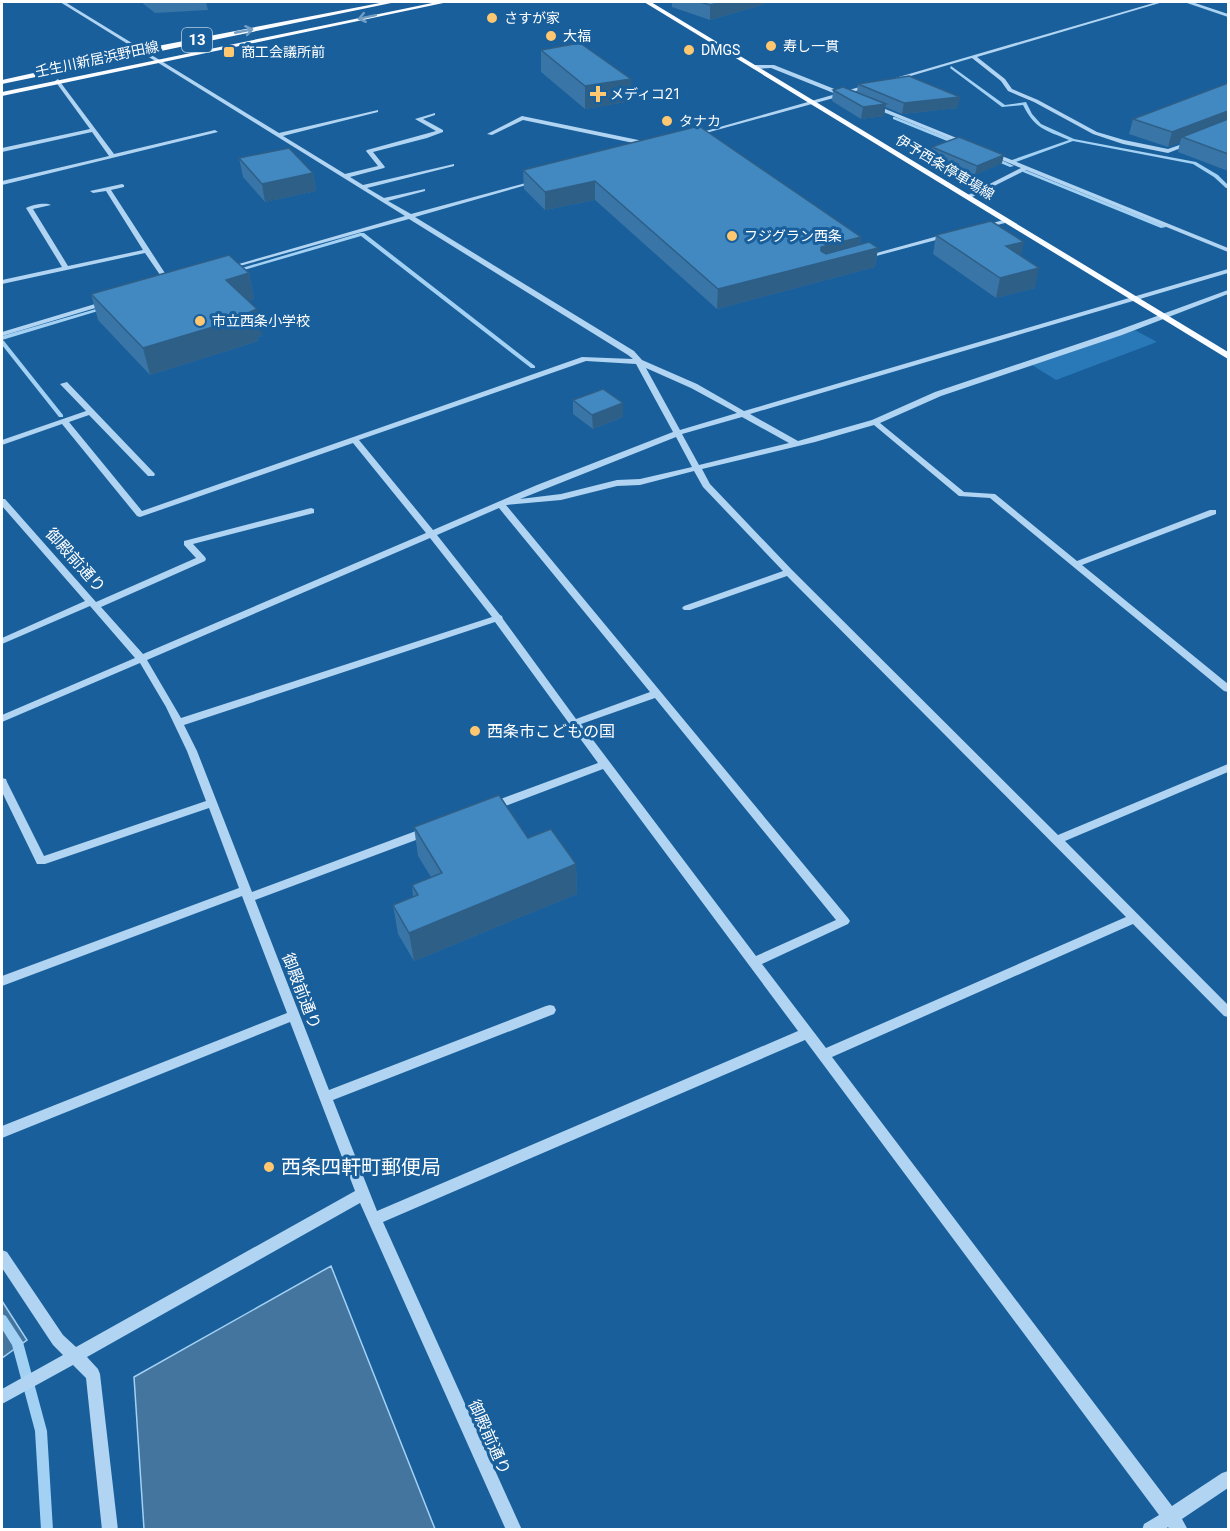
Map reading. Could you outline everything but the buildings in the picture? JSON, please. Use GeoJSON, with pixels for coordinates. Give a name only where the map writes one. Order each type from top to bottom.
{"type":"FeatureCollection","features":[{"type":"Feature","properties":{"kind":"main road","name":"壬生川新居浜野田線"},"geometry":{"type":"LineString","coordinates":[[2,82],[142,51],[393,2]]}},
{"type":"Feature","properties":{"kind":"main road","name":"壬生川新居浜野田線"},"geometry":{"type":"LineString","coordinates":[[2,94],[156,60],[445,2]]}},
{"type":"Feature","properties":{"kind":"main road","name":"伊予西条停車場線"},"geometry":{"type":"LineString","coordinates":[[647,2],[1228,356]]}},
{"type":"Feature","properties":{"kind":"street"},"geometry":{"type":"LineString","coordinates":[[62,2],[631,353],[639,362],[706,485],[789,572],[1228,1012]]}},
{"type":"Feature","properties":{"kind":"street"},"geometry":{"type":"LineString","coordinates":[[690,137],[1161,2]]}},
{"type":"Feature","properties":{"kind":"street"},"geometry":{"type":"LineString","coordinates":[[1189,2],[1228,15]]}},
{"type":"Feature","properties":{"kind":"street"},"geometry":{"type":"LineString","coordinates":[[973,56],[1003,80],[1010,90],[1036,101],[1095,133],[1123,142],[1168,151],[1196,141]]}},
{"type":"Feature","properties":{"kind":"street"},"geometry":{"type":"LineString","coordinates":[[754,67],[772,66],[854,98]]}},
{"type":"Feature","properties":{"kind":"street"},"geometry":{"type":"LineString","coordinates":[[58,81],[113,157]]}},
{"type":"Feature","properties":{"kind":"street"},"geometry":{"type":"LineString","coordinates":[[864,103],[972,146]]}},
{"type":"Feature","properties":{"kind":"street"},"geometry":{"type":"LineString","coordinates":[[279,135],[376,111]]}},
{"type":"Feature","properties":{"kind":"street"},"geometry":{"type":"LineString","coordinates":[[345,176],[382,168],[369,151],[441,131],[418,119],[433,114]]}},
{"type":"Feature","properties":{"kind":"street"},"geometry":{"type":"LineString","coordinates":[[490,134],[522,118],[658,146],[647,150]]}},
{"type":"Feature","properties":{"kind":"street"},"geometry":{"type":"LineString","coordinates":[[2,150],[94,130]]}},
{"type":"Feature","properties":{"kind":"street"},"geometry":{"type":"LineString","coordinates":[[2,183],[215,132]]}},
{"type":"Feature","properties":{"kind":"street"},"geometry":{"type":"LineString","coordinates":[[983,151],[1228,250]]}},
{"type":"Feature","properties":{"kind":"street"},"geometry":{"type":"LineString","coordinates":[[362,187],[452,165]]}},
{"type":"Feature","properties":{"kind":"street"},"geometry":{"type":"LineString","coordinates":[[968,197],[1026,168]]}},
{"type":"Feature","properties":{"kind":"street"},"geometry":{"type":"LineString","coordinates":[[216,272],[545,178]]}},
{"type":"Feature","properties":{"kind":"street"},"geometry":{"type":"LineString","coordinates":[[93,191],[122,186]]}},
{"type":"Feature","properties":{"kind":"street"},"geometry":{"type":"LineString","coordinates":[[107,188],[170,285]]}},
{"type":"Feature","properties":{"kind":"street"},"geometry":{"type":"LineString","coordinates":[[383,200],[423,190]]}},
{"type":"Feature","properties":{"kind":"street"},"geometry":{"type":"LineString","coordinates":[[48,205],[29,208],[66,268]]}},
{"type":"Feature","properties":{"kind":"street"},"geometry":{"type":"LineString","coordinates":[[968,230],[1007,221]]}},
{"type":"Feature","properties":{"kind":"street"},"geometry":{"type":"LineString","coordinates":[[857,260],[957,233]]}},
{"type":"Feature","properties":{"kind":"street"},"geometry":{"type":"LineString","coordinates":[[2,282],[147,251]]}},
{"type":"Feature","properties":{"kind":"street"},"geometry":{"type":"LineString","coordinates":[[3,715],[501,504],[678,432],[1228,271]]}},
{"type":"Feature","properties":{"kind":"street"},"geometry":{"type":"LineString","coordinates":[[159,289],[182,282]]}},
{"type":"Feature","properties":{"kind":"street"},"geometry":{"type":"LineString","coordinates":[[501,504],[561,497],[617,483],[640,483],[876,422],[938,394],[1228,292]]}},
{"type":"Feature","properties":{"kind":"street"},"geometry":{"type":"LineString","coordinates":[[2,334],[114,302]]}},
{"type":"Feature","properties":{"kind":"street"},"geometry":{"type":"LineString","coordinates":[[64,421],[140,514],[585,359],[639,362],[694,386],[795,443]]}},
{"type":"Feature","properties":{"kind":"street"},"geometry":{"type":"LineString","coordinates":[[64,384],[150,474]]}},
{"type":"Feature","properties":{"kind":"street"},"geometry":{"type":"LineString","coordinates":[[2,443],[90,412]]}},
{"type":"Feature","properties":{"kind":"street"},"geometry":{"type":"LineString","coordinates":[[876,422],[962,494],[992,496],[1228,689]]}},
{"type":"Feature","properties":{"kind":"street"},"geometry":{"type":"LineString","coordinates":[[354,440],[433,533],[499,618],[574,723],[1175,1523]]}},
{"type":"Feature","properties":{"kind":"street","name":"御殿前通り"},"geometry":{"type":"LineString","coordinates":[[2,501],[141,658],[178,723],[212,803],[363,1194],[514,1530]]}},
{"type":"Feature","properties":{"kind":"street"},"geometry":{"type":"LineString","coordinates":[[501,504],[844,921],[754,962]]}},
{"type":"Feature","properties":{"kind":"street"},"geometry":{"type":"LineString","coordinates":[[2,641],[202,559],[187,543],[311,511]]}},
{"type":"Feature","properties":{"kind":"street"},"geometry":{"type":"LineString","coordinates":[[1076,564],[1213,512]]}},
{"type":"Feature","properties":{"kind":"street"},"geometry":{"type":"LineString","coordinates":[[687,608],[789,572]]}},
{"type":"Feature","properties":{"kind":"street"},"geometry":{"type":"LineString","coordinates":[[178,723],[499,618]]}},
{"type":"Feature","properties":{"kind":"street"},"geometry":{"type":"LineString","coordinates":[[574,723],[656,694]]}},
{"type":"Feature","properties":{"kind":"street"},"geometry":{"type":"LineString","coordinates":[[483,810],[606,764]]}},
{"type":"Feature","properties":{"kind":"street"},"geometry":{"type":"LineString","coordinates":[[1057,840],[1228,768]]}},
{"type":"Feature","properties":{"kind":"street"},"geometry":{"type":"LineString","coordinates":[[2,782],[41,861],[212,803]]}},
{"type":"Feature","properties":{"kind":"street"},"geometry":{"type":"LineString","coordinates":[[2,981],[438,827]]}},
{"type":"Feature","properties":{"kind":"street"},"geometry":{"type":"LineString","coordinates":[[824,1055],[1135,918]]}},
{"type":"Feature","properties":{"kind":"street"},"geometry":{"type":"LineString","coordinates":[[325,1097],[550,1010]]}},
{"type":"Feature","properties":{"kind":"street"},"geometry":{"type":"LineString","coordinates":[[2,1132],[294,1015]]}},
{"type":"Feature","properties":{"kind":"street"},"geometry":{"type":"LineString","coordinates":[[374,1219],[807,1033]]}},
{"type":"Feature","properties":{"kind":"street"},"geometry":{"type":"LineString","coordinates":[[8,1394],[363,1194]]}},
{"type":"Feature","properties":{"kind":"street"},"geometry":{"type":"LineString","coordinates":[[2,1257],[58,1340],[93,1374],[110,1530]]}},
{"type":"Feature","properties":{"kind":"street"},"geometry":{"type":"LineString","coordinates":[[1150,1530],[1175,1523],[1228,1479]]}},
{"type":"Feature","properties":{"kind":"shaded area"},"geometry":{"type":"Polygon","coordinates":[[[1133,329],[1157,342],[1056,380],[1032,365],[1133,329]]]}},
{"type":"Feature","properties":{"kind":"shaded area"},"geometry":{"type":"Polygon","coordinates":[[[331,1266],[435,1529],[144,1529],[134,1377],[331,1266]]]}},
{"type":"Feature","properties":{"kind":"shaded area"},"geometry":{"type":"Polygon","coordinates":[[[2,1301],[27,1340],[2,1358],[2,1301]]]}},
{"type":"Feature","properties":{"kind":"waterway"},"geometry":{"type":"LineString","coordinates":[[1186,2],[1228,16]]}},
{"type":"Feature","properties":{"kind":"waterway"},"geometry":{"type":"LineString","coordinates":[[951,67],[1004,106],[1024,103],[1030,115],[1039,125],[1073,140]]}},
{"type":"Feature","properties":{"kind":"waterway"},"geometry":{"type":"LineString","coordinates":[[895,118],[959,144]]}},
{"type":"Feature","properties":{"kind":"waterway"},"geometry":{"type":"LineString","coordinates":[[1014,161],[1073,140]]}},
{"type":"Feature","properties":{"kind":"waterway"},"geometry":{"type":"LineString","coordinates":[[1073,140],[1194,163],[1216,176],[1228,187]]}},
{"type":"Feature","properties":{"kind":"waterway"},"geometry":{"type":"LineString","coordinates":[[993,158],[1012,166]]}},
{"type":"Feature","properties":{"kind":"waterway"},"geometry":{"type":"LineString","coordinates":[[1025,171],[1163,227]]}},
{"type":"Feature","properties":{"kind":"waterway"},"geometry":{"type":"LineString","coordinates":[[235,271],[362,234],[533,367]]}},
{"type":"Feature","properties":{"kind":"waterway"},"geometry":{"type":"LineString","coordinates":[[2,338],[105,308]]}},
{"type":"Feature","properties":{"kind":"waterway"},"geometry":{"type":"LineString","coordinates":[[2,342],[61,416]]}},
{"type":"Feature","properties":{"kind":"waterway"},"geometry":{"type":"LineString","coordinates":[[2,1320],[17,1342],[41,1431],[47,1530]]}},
{"type":"Feature","properties":{"kind":"place","name":"さすが家"},"geometry":{"type":"Point","coordinates":[492,18]}},
{"type":"Feature","properties":{"kind":"place","name":"大福"},"geometry":{"type":"Point","coordinates":[551,36]}},
{"type":"Feature","properties":{"kind":"place","name":"寿し一貫"},"geometry":{"type":"Point","coordinates":[771,46]}},
{"type":"Feature","properties":{"kind":"place","name":"DMGS"},"geometry":{"type":"Point","coordinates":[689,50]}},
{"type":"Feature","properties":{"kind":"place","name":"商工会議所前"},"geometry":{"type":"Point","coordinates":[229,52]}},
{"type":"Feature","properties":{"kind":"place","name":"メディコ21"},"geometry":{"type":"Point","coordinates":[598,94]}},
{"type":"Feature","properties":{"kind":"place","name":"タナカ"},"geometry":{"type":"Point","coordinates":[667,121]}},
{"type":"Feature","properties":{"kind":"place","name":"フジグラン西条"},"geometry":{"type":"Point","coordinates":[732,236]}},
{"type":"Feature","properties":{"kind":"place","name":"市立西条小学校"},"geometry":{"type":"Point","coordinates":[200,321]}},
{"type":"Feature","properties":{"kind":"place","name":"西条市こどもの国"},"geometry":{"type":"Point","coordinates":[475,731]}},
{"type":"Feature","properties":{"kind":"place","name":"西条四軒町郵便局"},"geometry":{"type":"Point","coordinates":[269,1167]}}]}
